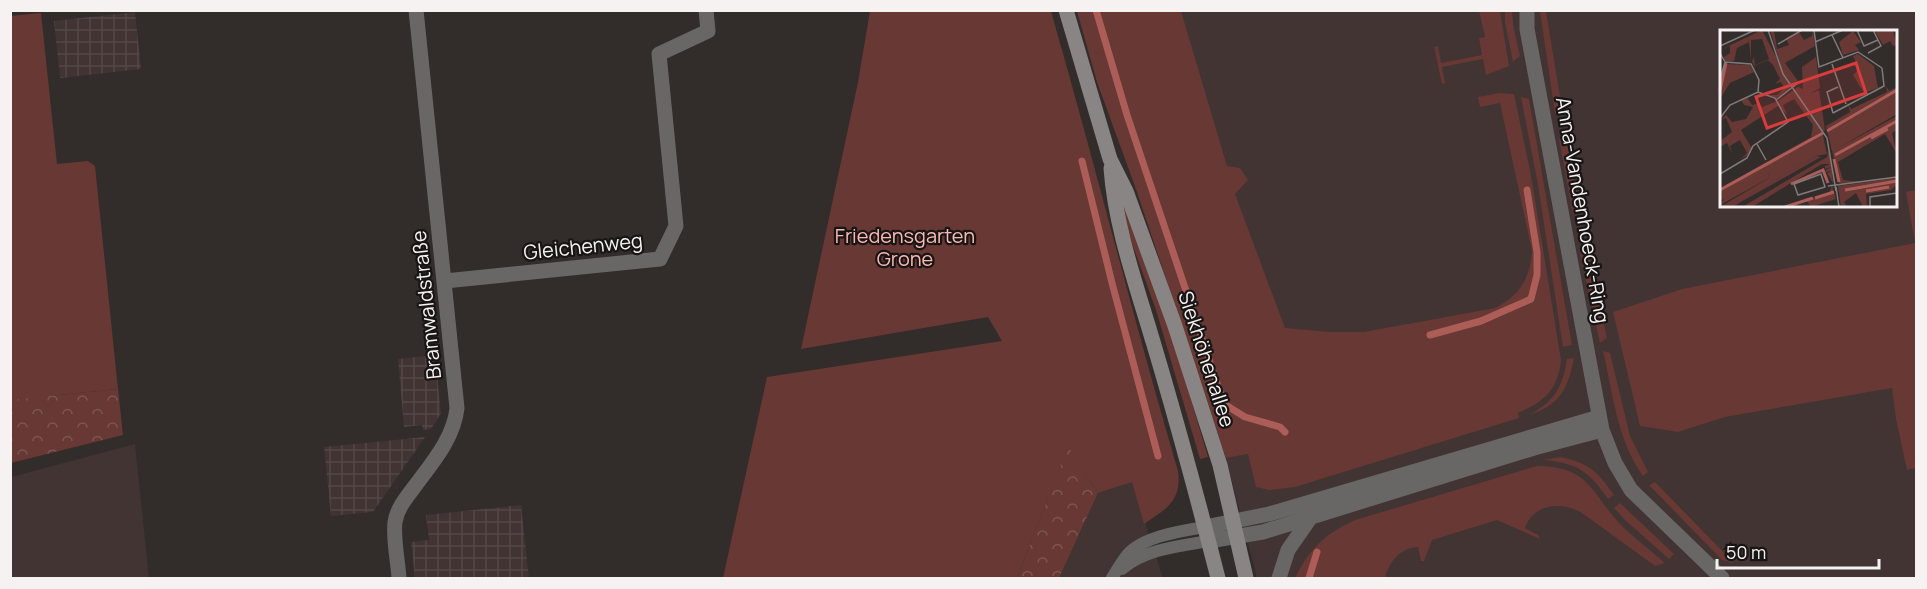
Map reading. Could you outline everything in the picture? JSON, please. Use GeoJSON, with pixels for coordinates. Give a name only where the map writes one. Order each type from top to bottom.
{"type":"FeatureCollection","features":[{"type":"Feature","properties":{"kind":"main road","name":"Siekhöhenallee"},"geometry":{"type":"LineString","coordinates":[[1066,10],[1110,159],[1126,191],[1175,326],[1220,465],[1246,579]]}},
{"type":"Feature","properties":{"kind":"main road","name":"Siekhöhenallee"},"geometry":{"type":"LineString","coordinates":[[1110,159],[1112,193],[1134,278],[1189,464],[1218,579]]}},
{"type":"Feature","properties":{"kind":"street","name":"Bramwaldstraße"},"geometry":{"type":"LineString","coordinates":[[399,579],[395,536],[398,513],[403,502],[444,444],[456,417],[457,408],[416,10]]}},
{"type":"Feature","properties":{"kind":"street","name":"Gleichenweg"},"geometry":{"type":"LineString","coordinates":[[445,281],[660,259],[676,226],[659,54],[708,31],[706,10]]}},
{"type":"Feature","properties":{"kind":"street","name":"Anna-Vandenhoeck-Ring"},"geometry":{"type":"LineString","coordinates":[[1527,10],[1527,29],[1601,423],[1615,463],[1631,490],[1722,579]]}},
{"type":"Feature","properties":{"kind":"street"},"geometry":{"type":"LineString","coordinates":[[1235,529],[1263,532],[1534,448],[1601,423]]}},
{"type":"Feature","properties":{"kind":"street"},"geometry":{"type":"LineString","coordinates":[[1207,534],[1235,529],[1269,514],[1601,423]]}},
{"type":"Feature","properties":{"kind":"street"},"geometry":{"type":"LineString","coordinates":[[1279,579],[1288,550],[1311,517]]}},
{"type":"Feature","properties":{"kind":"lane"},"geometry":{"type":"LineString","coordinates":[[1113,579],[1128,564],[1140,557],[1207,534]]}},
{"type":"Feature","properties":{"kind":"shaded area"},"geometry":{"type":"Polygon","coordinates":[[[1077,11],[1916,11],[1916,578],[1257,578],[1226,458],[1136,189],[1097,82],[1077,11]]]}},
{"type":"Feature","properties":{"kind":"shaded area"},"geometry":{"type":"Polygon","coordinates":[[[135,12],[141,69],[60,78],[54,21],[135,12]]]}},
{"type":"Feature","properties":{"kind":"shaded area"},"geometry":{"type":"Polygon","coordinates":[[[435,355],[441,413],[431,429],[423,430],[422,425],[404,427],[398,359],[435,355]]]}},
{"type":"Feature","properties":{"kind":"shaded area"},"geometry":{"type":"Polygon","coordinates":[[[425,437],[373,512],[331,516],[324,447],[425,437]]]}},
{"type":"Feature","properties":{"kind":"shaded area"},"geometry":{"type":"Polygon","coordinates":[[[135,444],[149,578],[11,578],[11,477],[135,444]]]}},
{"type":"Feature","properties":{"kind":"shaded area"},"geometry":{"type":"Polygon","coordinates":[[[1132,481],[1163,578],[1060,578],[1098,493],[1132,481]]]}},
{"type":"Feature","properties":{"kind":"shaded area"},"geometry":{"type":"Polygon","coordinates":[[[521,505],[529,578],[415,578],[411,542],[429,540],[426,515],[521,505]]]}},
{"type":"Feature","properties":{"kind":"green space","name":"Friedensgarten Grone"},"geometry":{"type":"Polygon","coordinates":[[[870,11],[1051,11],[1178,471],[1177,490],[1171,503],[1144,524],[1132,482],[1098,493],[1068,447],[1017,578],[723,578],[767,377],[1002,341],[988,317],[801,349],[858,82],[870,11]]]}},
{"type":"Feature","properties":{"kind":"green space"},"geometry":{"type":"Polygon","coordinates":[[[1077,11],[1181,11],[1227,166],[1240,168],[1248,180],[1235,194],[1285,328],[1364,332],[1495,308],[1517,292],[1529,270],[1532,251],[1500,103],[1480,107],[1478,97],[1499,93],[1514,94],[1531,175],[1561,360],[1557,379],[1548,394],[1518,413],[1519,418],[1295,487],[1270,490],[1256,487],[1248,454],[1226,458],[1136,189],[1097,82],[1077,11]]]}},
{"type":"Feature","properties":{"kind":"green space"},"geometry":{"type":"Polygon","coordinates":[[[1479,11],[1500,11],[1509,66],[1486,75],[1483,59],[1442,67],[1445,83],[1442,84],[1434,47],[1438,46],[1441,63],[1482,55],[1479,38],[1485,37],[1479,11]]]}},
{"type":"Feature","properties":{"kind":"green space"},"geometry":{"type":"Polygon","coordinates":[[[1505,11],[1512,11],[1520,56],[1513,62],[1505,22],[1505,11]]]}},
{"type":"Feature","properties":{"kind":"green space"},"geometry":{"type":"Polygon","coordinates":[[[1540,11],[1546,11],[1563,115],[1555,113],[1540,11]]]}},
{"type":"Feature","properties":{"kind":"green space"},"geometry":{"type":"Polygon","coordinates":[[[41,13],[57,164],[88,161],[95,166],[118,389],[60,395],[10,452],[10,16],[41,13]]]}},
{"type":"Feature","properties":{"kind":"green space"},"geometry":{"type":"Polygon","coordinates":[[[1521,97],[1529,99],[1572,345],[1563,347],[1538,185],[1521,97]]]}},
{"type":"Feature","properties":{"kind":"green space"},"geometry":{"type":"Polygon","coordinates":[[[1566,137],[1581,213],[1573,214],[1559,139],[1566,137]]]}},
{"type":"Feature","properties":{"kind":"green space"},"geometry":{"type":"Polygon","coordinates":[[[1916,190],[1916,468],[1907,470],[1892,388],[1725,417],[1678,432],[1640,426],[1613,312],[1682,289],[1915,243],[1906,192],[1916,190]]]}},
{"type":"Feature","properties":{"kind":"green space"},"geometry":{"type":"Polygon","coordinates":[[[1125,196],[1164,309],[1208,457],[1200,459],[1156,310],[1116,199],[1125,196]]]}},
{"type":"Feature","properties":{"kind":"green space"},"geometry":{"type":"Polygon","coordinates":[[[1586,242],[1607,338],[1600,343],[1580,253],[1586,242]]]}},
{"type":"Feature","properties":{"kind":"green space"},"geometry":{"type":"Polygon","coordinates":[[[1603,351],[1610,353],[1630,436],[1648,472],[1643,476],[1634,462],[1622,432],[1603,351]]]}},
{"type":"Feature","properties":{"kind":"green space"},"geometry":{"type":"Polygon","coordinates":[[[1574,358],[1569,379],[1561,394],[1548,406],[1529,415],[1538,410],[1556,393],[1563,378],[1567,359],[1574,358]]]}},
{"type":"Feature","properties":{"kind":"green space"},"geometry":{"type":"Polygon","coordinates":[[[118,389],[123,435],[11,463],[11,400],[118,389]]]}},
{"type":"Feature","properties":{"kind":"green space"},"geometry":{"type":"Polygon","coordinates":[[[1068,446],[1098,493],[1060,578],[1017,578],[1068,446]]]}},
{"type":"Feature","properties":{"kind":"green space"},"geometry":{"type":"Polygon","coordinates":[[[1561,457],[1579,462],[1592,470],[1614,495],[1608,499],[1588,475],[1573,466],[1543,460],[1561,457]]]}},
{"type":"Feature","properties":{"kind":"green space"},"geometry":{"type":"Polygon","coordinates":[[[1537,466],[1569,471],[1580,477],[1623,527],[1665,563],[1655,566],[1582,513],[1558,506],[1542,509],[1529,520],[1525,528],[1538,535],[1540,539],[1497,520],[1432,540],[1424,561],[1421,561],[1418,547],[1406,550],[1392,561],[1385,578],[1295,578],[1306,558],[1319,543],[1355,520],[1537,466]]]}},
{"type":"Feature","properties":{"kind":"green space"},"geometry":{"type":"Polygon","coordinates":[[[1655,482],[1734,563],[1722,560],[1649,485],[1655,482]]]}},
{"type":"Feature","properties":{"kind":"green space"},"geometry":{"type":"Polygon","coordinates":[[[1620,503],[1674,554],[1669,559],[1614,508],[1620,503]]]}},
{"type":"Feature","properties":{"kind":"waterway"},"geometry":{"type":"LineString","coordinates":[[1096,10],[1127,115],[1224,404],[1245,417],[1280,427],[1285,432]]}},
{"type":"Feature","properties":{"kind":"waterway"},"geometry":{"type":"LineString","coordinates":[[1082,161],[1158,456]]}},
{"type":"Feature","properties":{"kind":"waterway"},"geometry":{"type":"LineString","coordinates":[[1430,335],[1481,321],[1531,299],[1537,275],[1537,252],[1527,190]]}},
{"type":"Feature","properties":{"kind":"waterway"},"geometry":{"type":"LineString","coordinates":[[1309,578],[1317,552]]}}]}
